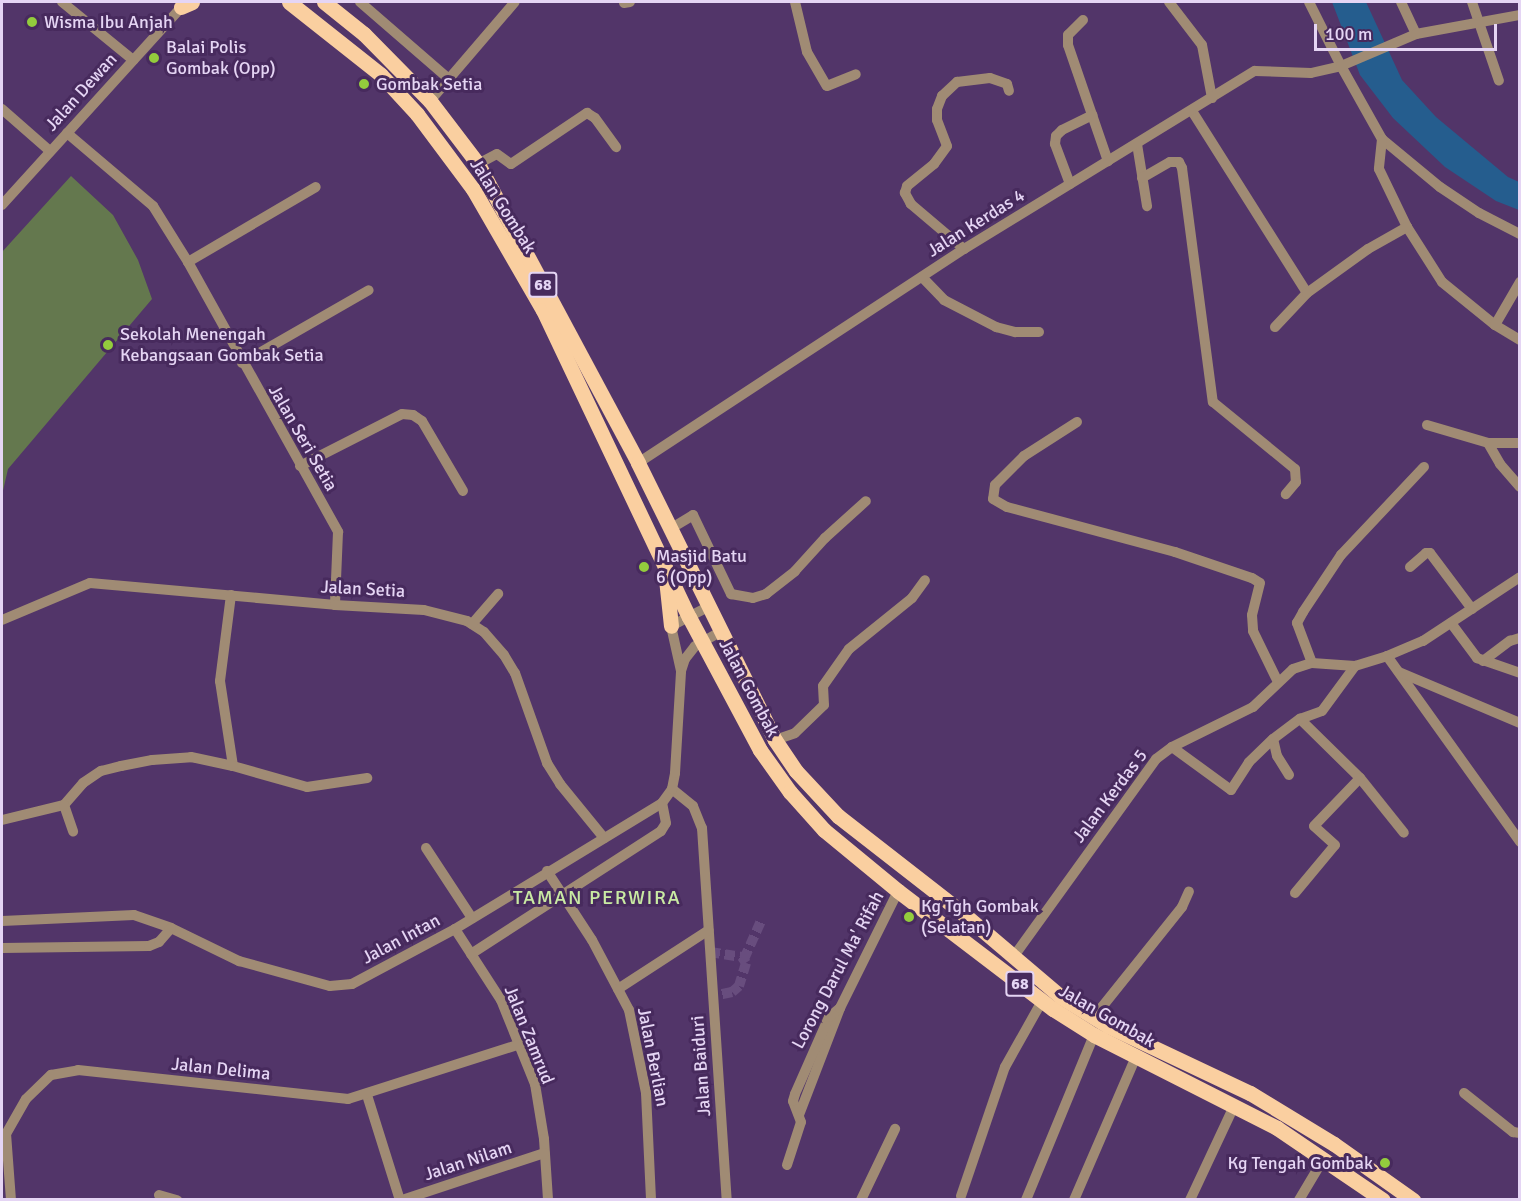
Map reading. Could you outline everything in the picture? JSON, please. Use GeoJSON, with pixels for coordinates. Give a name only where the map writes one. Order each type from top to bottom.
{"type":"FeatureCollection","features":[{"type":"Feature","properties":{"kind":"main road"},"geometry":{"type":"LineString","coordinates":[[282,2],[303,13]]}},
{"type":"Feature","properties":{"kind":"main road","name":"Jalan Gombak"},"geometry":{"type":"LineString","coordinates":[[289,2],[381,75],[417,114],[473,189],[543,310],[689,617],[760,750],[790,792],[824,830],[898,891],[1042,1001],[1094,1035],[1234,1106],[1324,1158],[1373,1197]]}},
{"type":"Feature","properties":{"kind":"main road","name":"Jalan Gombak"},"geometry":{"type":"LineString","coordinates":[[324,2],[364,34],[430,101],[478,164],[638,463],[775,740],[796,771],[838,816],[1014,956],[1061,997],[1094,1017],[1250,1093],[1334,1144],[1413,1200]]}},
{"type":"Feature","properties":{"kind":"main road"},"geometry":{"type":"LineString","coordinates":[[665,567],[671,626]]}},
{"type":"Feature","properties":{"kind":"street"},"geometry":{"type":"LineString","coordinates":[[62,2],[133,60]]}},
{"type":"Feature","properties":{"kind":"street"},"geometry":{"type":"LineString","coordinates":[[360,2],[449,79]]}},
{"type":"Feature","properties":{"kind":"street"},"geometry":{"type":"LineString","coordinates":[[430,101],[516,2]]}},
{"type":"Feature","properties":{"kind":"street"},"geometry":{"type":"LineString","coordinates":[[795,2],[807,52],[826,86],[856,74]]}},
{"type":"Feature","properties":{"kind":"street"},"geometry":{"type":"LineString","coordinates":[[1170,2],[1202,45],[1212,98]]}},
{"type":"Feature","properties":{"kind":"street"},"geometry":{"type":"LineString","coordinates":[[1309,2],[1345,64],[1382,139],[1440,187],[1479,213],[1520,234]]}},
{"type":"Feature","properties":{"kind":"street"},"geometry":{"type":"LineString","coordinates":[[1401,2],[1416,34]]}},
{"type":"Feature","properties":{"kind":"street"},"geometry":{"type":"LineString","coordinates":[[1472,2],[1499,81]]}},
{"type":"Feature","properties":{"kind":"street","name":"Jalan Dewan"},"geometry":{"type":"LineString","coordinates":[[2,205],[186,3]]}},
{"type":"Feature","properties":{"kind":"street","name":"Jalan Kerdas 4"},"geometry":{"type":"LineString","coordinates":[[638,463],[964,249],[1255,71],[1311,73],[1345,64],[1416,34],[1520,15]]}},
{"type":"Feature","properties":{"kind":"street"},"geometry":{"type":"LineString","coordinates":[[1083,20],[1068,35],[1068,45],[1108,161]]}},
{"type":"Feature","properties":{"kind":"street"},"geometry":{"type":"LineString","coordinates":[[964,249],[911,204],[905,193],[907,186],[934,164],[947,146],[937,120],[942,96],[957,82],[990,78],[1007,84],[1009,91]]}},
{"type":"Feature","properties":{"kind":"street"},"geometry":{"type":"LineString","coordinates":[[2,109],[50,152]]}},
{"type":"Feature","properties":{"kind":"street"},"geometry":{"type":"LineString","coordinates":[[1192,111],[1307,293]]}},
{"type":"Feature","properties":{"kind":"street"},"geometry":{"type":"LineString","coordinates":[[478,164],[497,154],[511,164],[587,113],[596,118],[616,147]]}},
{"type":"Feature","properties":{"kind":"street"},"geometry":{"type":"LineString","coordinates":[[1070,184],[1055,144],[1056,136],[1062,130],[1093,115]]}},
{"type":"Feature","properties":{"kind":"street","name":"Jalan Seri Setia"},"geometry":{"type":"LineString","coordinates":[[67,133],[153,206],[188,262],[242,363],[338,532],[335,605]]}},
{"type":"Feature","properties":{"kind":"street"},"geometry":{"type":"LineString","coordinates":[[1382,139],[1379,169],[1407,227],[1442,282],[1496,326],[1520,340]]}},
{"type":"Feature","properties":{"kind":"street"},"geometry":{"type":"LineString","coordinates":[[1137,144],[1147,206]]}},
{"type":"Feature","properties":{"kind":"street"},"geometry":{"type":"LineString","coordinates":[[1142,178],[1170,162],[1179,162],[1182,168],[1214,402],[1296,469],[1296,482],[1286,494]]}},
{"type":"Feature","properties":{"kind":"street"},"geometry":{"type":"LineString","coordinates":[[188,262],[316,187]]}},
{"type":"Feature","properties":{"kind":"street"},"geometry":{"type":"LineString","coordinates":[[1275,327],[1307,293],[1368,249],[1407,227]]}},
{"type":"Feature","properties":{"kind":"street"},"geometry":{"type":"LineString","coordinates":[[922,277],[944,300],[996,327],[1015,332],[1039,332]]}},
{"type":"Feature","properties":{"kind":"street"},"geometry":{"type":"LineString","coordinates":[[1496,326],[1520,282]]}},
{"type":"Feature","properties":{"kind":"street"},"geometry":{"type":"LineString","coordinates":[[242,363],[369,290]]}},
{"type":"Feature","properties":{"kind":"street"},"geometry":{"type":"LineString","coordinates":[[300,466],[402,414],[413,415],[422,421],[463,491]]}},
{"type":"Feature","properties":{"kind":"street"},"geometry":{"type":"LineString","coordinates":[[1077,422],[1024,456],[995,485],[993,499],[1007,507],[1175,552],[1252,578],[1260,583],[1252,615],[1253,631],[1278,681]]}},
{"type":"Feature","properties":{"kind":"street"},"geometry":{"type":"LineString","coordinates":[[1427,425],[1488,443],[1520,443]]}},
{"type":"Feature","properties":{"kind":"street"},"geometry":{"type":"LineString","coordinates":[[1488,443],[1500,464],[1520,487]]}},
{"type":"Feature","properties":{"kind":"street"},"geometry":{"type":"LineString","coordinates":[[1312,663],[1297,623],[1303,612],[1341,555],[1424,467]]}},
{"type":"Feature","properties":{"kind":"street"},"geometry":{"type":"LineString","coordinates":[[670,529],[693,515],[731,594],[753,598],[766,594],[795,572],[825,538],[866,501]]}},
{"type":"Feature","properties":{"kind":"street"},"geometry":{"type":"LineString","coordinates":[[1410,567],[1430,553],[1472,609]]}},
{"type":"Feature","properties":{"kind":"street","name":"Jalan Kerdas 5"},"geometry":{"type":"LineString","coordinates":[[1014,956],[1141,777],[1156,759],[1172,747],[1253,707],[1293,669],[1312,663],[1355,666],[1387,656],[1423,641],[1520,577]]}},
{"type":"Feature","properties":{"kind":"street"},"geometry":{"type":"LineString","coordinates":[[775,740],[795,733],[824,705],[823,686],[849,649],[887,620],[912,597],[926,580]]}},
{"type":"Feature","properties":{"kind":"street","name":"Jalan Setia"},"geometry":{"type":"LineString","coordinates":[[2,620],[90,583],[335,605],[424,609],[472,624],[484,632],[504,655],[515,673],[547,763],[560,784],[604,838]]}},
{"type":"Feature","properties":{"kind":"street"},"geometry":{"type":"LineString","coordinates":[[472,624],[498,594]]}},
{"type":"Feature","properties":{"kind":"street"},"geometry":{"type":"LineString","coordinates":[[231,595],[220,681],[233,766]]}},
{"type":"Feature","properties":{"kind":"street"},"geometry":{"type":"LineString","coordinates":[[672,789],[681,671],[671,626],[708,607]]}},
{"type":"Feature","properties":{"kind":"street"},"geometry":{"type":"LineString","coordinates":[[1451,623],[1477,658],[1520,673]]}},
{"type":"Feature","properties":{"kind":"street"},"geometry":{"type":"LineString","coordinates":[[681,671],[689,651],[701,641],[720,632]]}},
{"type":"Feature","properties":{"kind":"street"},"geometry":{"type":"LineString","coordinates":[[1483,661],[1510,641],[1520,638]]}},
{"type":"Feature","properties":{"kind":"street"},"geometry":{"type":"LineString","coordinates":[[1387,656],[1520,842]]}},
{"type":"Feature","properties":{"kind":"street"},"geometry":{"type":"LineString","coordinates":[[1172,747],[1231,790],[1249,762],[1273,740],[1300,719],[1322,711],[1355,666]]}},
{"type":"Feature","properties":{"kind":"street"},"geometry":{"type":"LineString","coordinates":[[1399,672],[1520,723]]}},
{"type":"Feature","properties":{"kind":"street"},"geometry":{"type":"LineString","coordinates":[[1300,719],[1360,778],[1404,833]]}},
{"type":"Feature","properties":{"kind":"street"},"geometry":{"type":"LineString","coordinates":[[1273,740],[1277,756],[1289,775]]}},
{"type":"Feature","properties":{"kind":"street"},"geometry":{"type":"LineString","coordinates":[[2,820],[64,805],[83,783],[101,771],[152,759],[191,757],[233,766],[306,787],[367,778]]}},
{"type":"Feature","properties":{"kind":"street"},"geometry":{"type":"LineString","coordinates":[[1295,893],[1335,845],[1314,826],[1360,778]]}},
{"type":"Feature","properties":{"kind":"street","name":"Jalan Intan"},"geometry":{"type":"LineString","coordinates":[[2,921],[134,915],[171,928],[239,961],[330,986],[352,984],[455,929],[662,802],[672,789]]}},
{"type":"Feature","properties":{"kind":"street","name":"Jalan Baiduri"},"geometry":{"type":"LineString","coordinates":[[672,789],[693,806],[702,828],[727,1200]]}},
{"type":"Feature","properties":{"kind":"street"},"geometry":{"type":"LineString","coordinates":[[471,954],[661,831],[666,823],[662,802]]}},
{"type":"Feature","properties":{"kind":"street"},"geometry":{"type":"LineString","coordinates":[[64,805],[73,831]]}},
{"type":"Feature","properties":{"kind":"street"},"geometry":{"type":"LineString","coordinates":[[426,848],[472,918]]}},
{"type":"Feature","properties":{"kind":"street","name":"Jalan Berlian"},"geometry":{"type":"LineString","coordinates":[[547,871],[629,1010],[646,1093],[651,1200]]}},
{"type":"Feature","properties":{"kind":"street","name":"Lorong Darul Ma' Rifah"},"geometry":{"type":"LineString","coordinates":[[787,1165],[801,1122],[793,1101],[795,1094],[829,1017],[840,1008],[898,891]]}},
{"type":"Feature","properties":{"kind":"street"},"geometry":{"type":"LineString","coordinates":[[1094,1017],[1182,907],[1189,891]]}},
{"type":"Feature","properties":{"kind":"street"},"geometry":{"type":"LineString","coordinates":[[2,948],[149,946],[159,942],[171,928]]}},
{"type":"Feature","properties":{"kind":"street","name":"Jalan Zamrud"},"geometry":{"type":"LineString","coordinates":[[455,929],[501,1000],[535,1084],[548,1200]]}},
{"type":"Feature","properties":{"kind":"street"},"geometry":{"type":"LineString","coordinates":[[618,989],[709,930]]}},
{"type":"Feature","properties":{"kind":"street"},"geometry":{"type":"LineString","coordinates":[[961,1196],[1005,1067],[1042,1001]]}},
{"type":"Feature","properties":{"kind":"street"},"geometry":{"type":"LineString","coordinates":[[1026,1200],[1094,1035]]}},
{"type":"Feature","properties":{"kind":"street","name":"Jalan Delima"},"geometry":{"type":"LineString","coordinates":[[10,1200],[6,1134],[26,1099],[51,1075],[78,1070],[348,1099],[368,1095],[520,1044]]}},
{"type":"Feature","properties":{"kind":"street"},"geometry":{"type":"LineString","coordinates":[[1074,1200],[1136,1057]]}},
{"type":"Feature","properties":{"kind":"street"},"geometry":{"type":"LineString","coordinates":[[1464,1093],[1513,1132],[1520,1133]]}},
{"type":"Feature","properties":{"kind":"street"},"geometry":{"type":"LineString","coordinates":[[368,1095],[401,1200]]}},
{"type":"Feature","properties":{"kind":"street"},"geometry":{"type":"LineString","coordinates":[[1190,1200],[1234,1106]]}},
{"type":"Feature","properties":{"kind":"street"},"geometry":{"type":"LineString","coordinates":[[861,1200],[895,1129]]}},
{"type":"Feature","properties":{"kind":"street","name":"Jalan Nilam"},"geometry":{"type":"LineString","coordinates":[[401,1200],[544,1153]]}},
{"type":"Feature","properties":{"kind":"street"},"geometry":{"type":"LineString","coordinates":[[1299,1200],[1324,1158]]}},
{"type":"Feature","properties":{"kind":"street"},"geometry":{"type":"LineString","coordinates":[[159,1196],[177,1200]]}},
{"type":"Feature","properties":{"kind":"green space"},"geometry":{"type":"Polygon","coordinates":[[[71,176],[113,215],[138,260],[152,299],[8,469],[2,495],[2,252],[71,176]]]}},
{"type":"Feature","properties":{"kind":"water"},"geometry":{"type":"Polygon","coordinates":[[[1332,2],[1366,2],[1402,80],[1436,117],[1508,177],[1519,182],[1519,210],[1496,201],[1445,167],[1393,118],[1360,75],[1332,2]]]}},
{"type":"Feature","properties":{"kind":"tunnel"},"geometry":{"type":"LineString","coordinates":[[744,959],[761,921]]}},
{"type":"Feature","properties":{"kind":"tunnel"},"geometry":{"type":"LineString","coordinates":[[710,952],[742,957],[746,963],[739,986],[732,992],[713,996]]}},
{"type":"Feature","properties":{"kind":"place","name":"Wisma Ibu Anjah"},"geometry":{"type":"Point","coordinates":[32,22]}},
{"type":"Feature","properties":{"kind":"place","name":"Balai Polis Gombak (Opp)"},"geometry":{"type":"Point","coordinates":[154,58]}},
{"type":"Feature","properties":{"kind":"place","name":"Gombak Setia"},"geometry":{"type":"Point","coordinates":[364,84]}},
{"type":"Feature","properties":{"kind":"place","name":"Sekolah Menengah Kebangsaan Gombak Setia"},"geometry":{"type":"Point","coordinates":[108,345]}},
{"type":"Feature","properties":{"kind":"place","name":"Masjid Batu 6 (Opp)"},"geometry":{"type":"Point","coordinates":[644,567]}},
{"type":"Feature","properties":{"kind":"place","name":"Kg Tgh Gombak (Selatan)"},"geometry":{"type":"Point","coordinates":[909,917]}},
{"type":"Feature","properties":{"kind":"place","name":"Kg Tengah Gombak"},"geometry":{"type":"Point","coordinates":[1385,1163]}},
{"type":"Feature","properties":{"kind":"district","name":"TAMAN PERWIRA"},"geometry":{"type":"Point","coordinates":[597,897]}}]}
